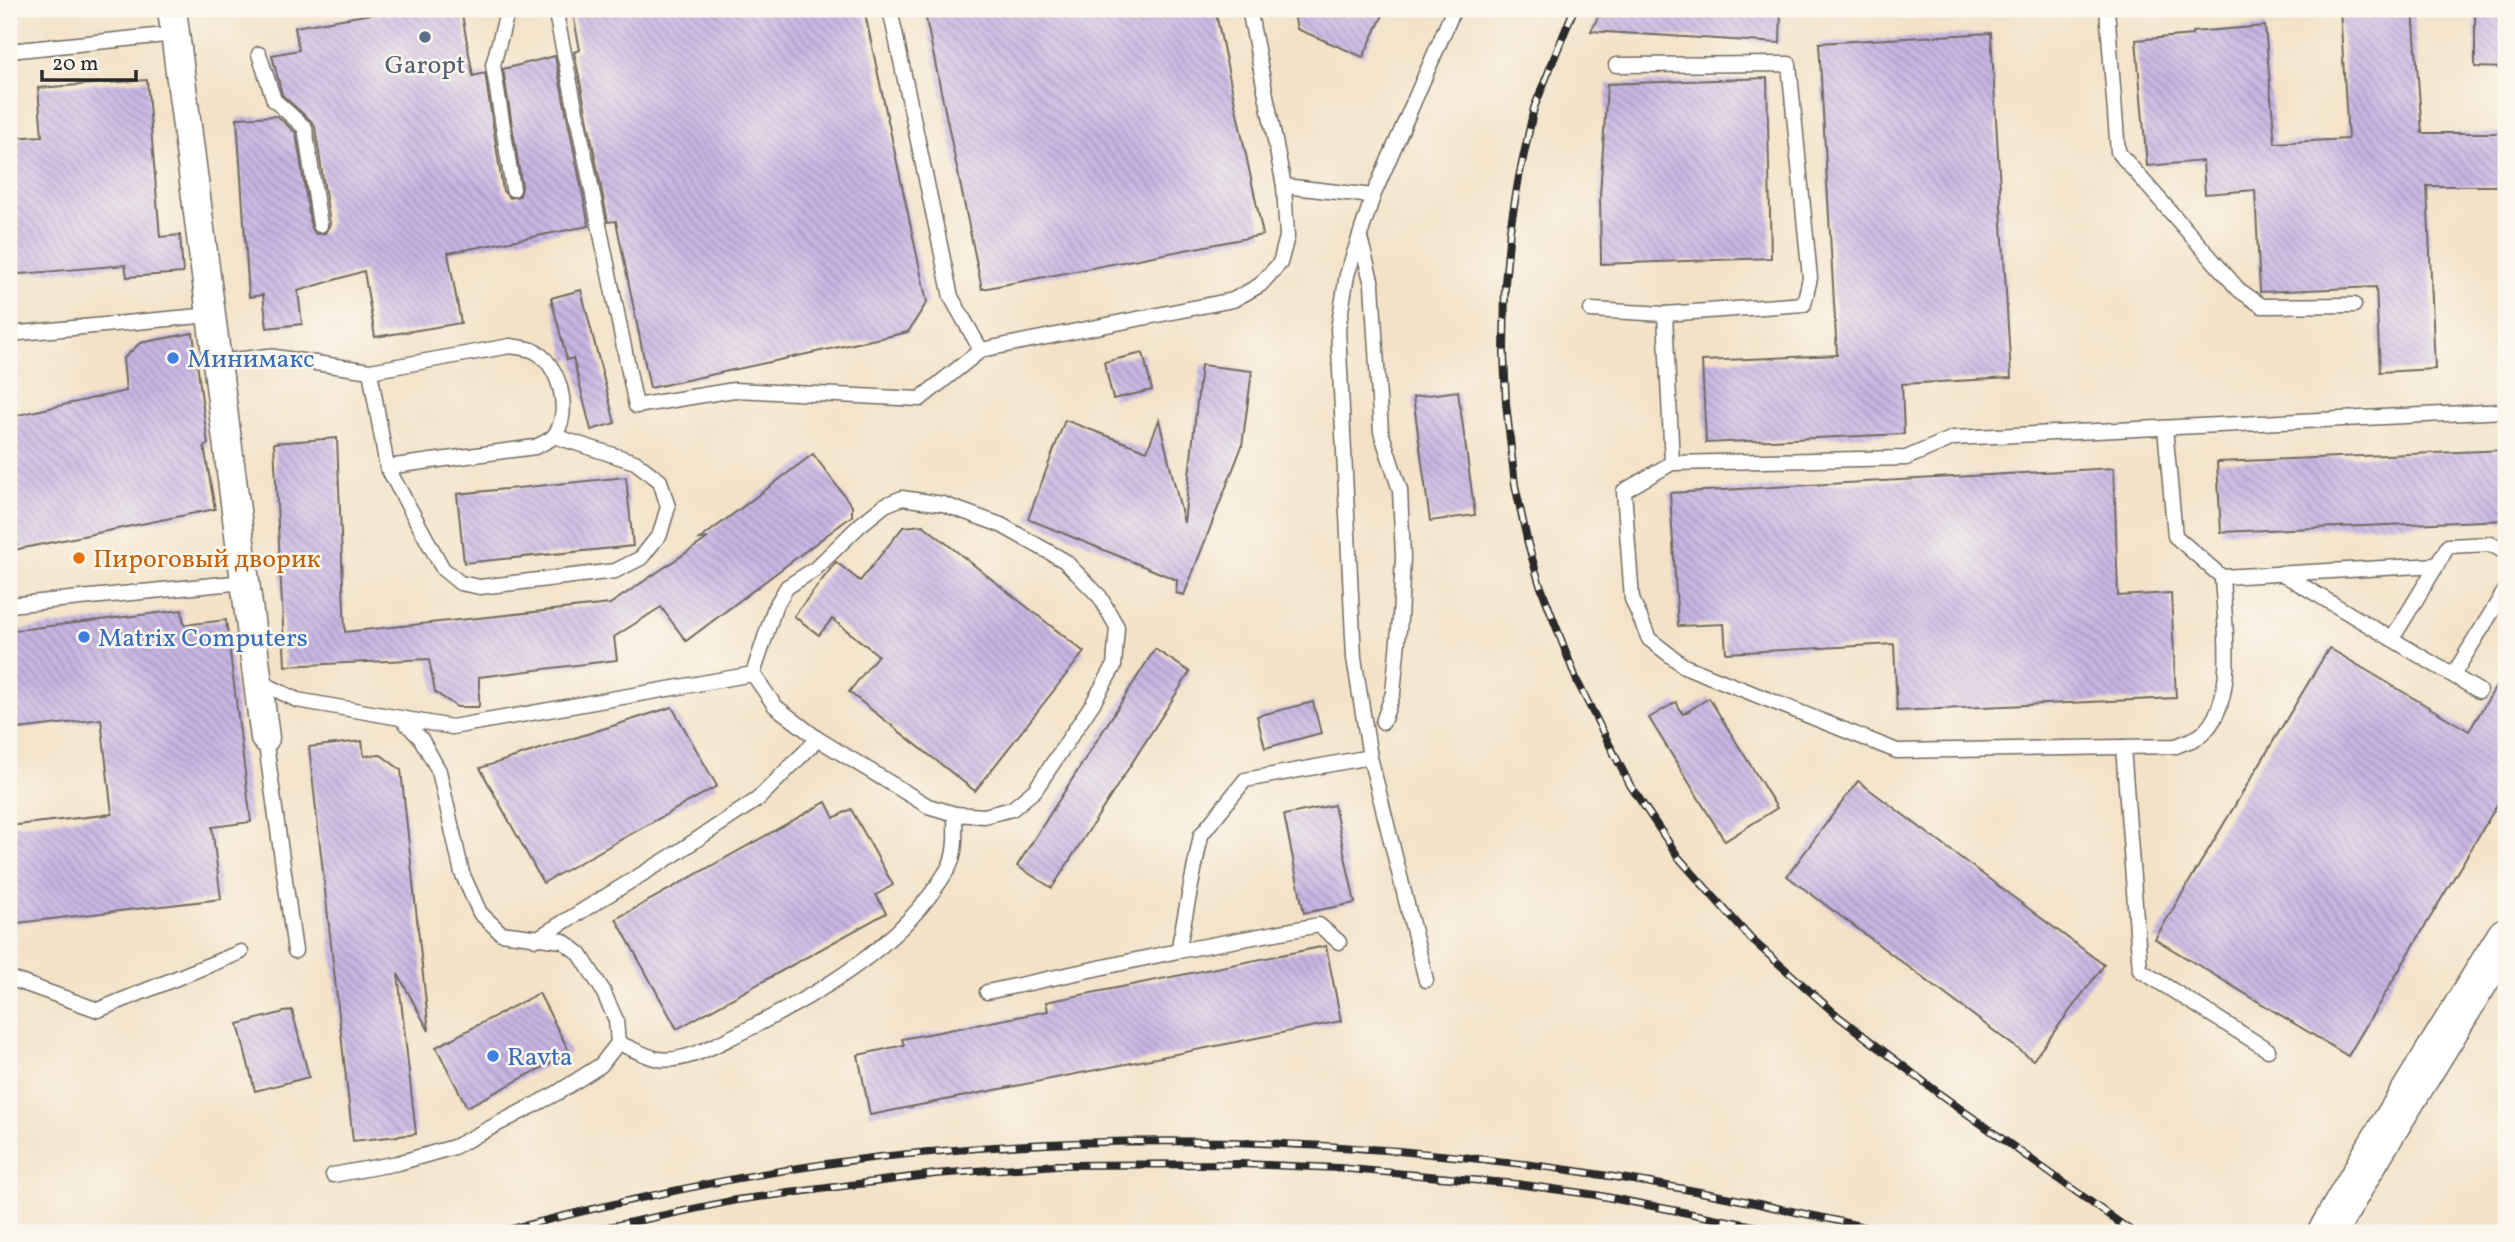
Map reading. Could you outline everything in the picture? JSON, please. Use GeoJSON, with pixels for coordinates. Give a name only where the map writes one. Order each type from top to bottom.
{"type":"FeatureCollection","features":[{"type":"Feature","properties":{"kind":"main road"},"geometry":{"type":"LineString","coordinates":[[2327,1233],[2506,937]]}},
{"type":"Feature","properties":{"kind":"street"},"geometry":{"type":"LineString","coordinates":[[173,21],[265,737]]}},
{"type":"Feature","properties":{"kind":"lane"},"geometry":{"type":"LineString","coordinates":[[508,9],[493,65],[513,189]]}},
{"type":"Feature","properties":{"kind":"lane"},"geometry":{"type":"LineString","coordinates":[[555,9],[636,406],[734,390],[920,399],[981,349],[1233,300],[1260,285],[1280,263],[1287,237],[1284,186],[1249,9]]}},
{"type":"Feature","properties":{"kind":"lane"},"geometry":{"type":"LineString","coordinates":[[890,9],[951,297],[981,349]]}},
{"type":"Feature","properties":{"kind":"lane"},"geometry":{"type":"LineString","coordinates":[[1426,980],[1370,757],[1354,658],[1338,329],[1347,275],[1373,196],[1454,9]]}},
{"type":"Feature","properties":{"kind":"lane"},"geometry":{"type":"LineString","coordinates":[[2107,9],[2118,152],[2239,290],[2262,306],[2354,305]]}},
{"type":"Feature","properties":{"kind":"lane"},"geometry":{"type":"LineString","coordinates":[[9,51],[173,21]]}},
{"type":"Feature","properties":{"kind":"lane"},"geometry":{"type":"LineString","coordinates":[[259,54],[274,100],[304,128],[320,225]]}},
{"type":"Feature","properties":{"kind":"lane"},"geometry":{"type":"LineString","coordinates":[[1591,310],[1665,314],[1804,304],[1810,278],[1789,64],[1616,65]]}},
{"type":"Feature","properties":{"kind":"lane"},"geometry":{"type":"LineString","coordinates":[[1284,186],[1373,196]]}},
{"type":"Feature","properties":{"kind":"lane"},"geometry":{"type":"LineString","coordinates":[[1360,236],[1373,284],[1381,432],[1400,490],[1403,556],[1399,619],[1393,693],[1383,722]]}},
{"type":"Feature","properties":{"kind":"lane"},"geometry":{"type":"LineString","coordinates":[[1665,314],[1672,463]]}},
{"type":"Feature","properties":{"kind":"lane"},"geometry":{"type":"LineString","coordinates":[[9,334],[210,315]]}},
{"type":"Feature","properties":{"kind":"lane"},"geometry":{"type":"LineString","coordinates":[[216,362],[268,356],[370,371],[510,346],[532,350],[548,362],[558,380],[564,412],[554,436],[535,447],[387,467]]}},
{"type":"Feature","properties":{"kind":"lane"},"geometry":{"type":"LineString","coordinates":[[370,371],[387,467],[443,569],[460,583],[480,587],[615,571],[641,558],[660,534],[668,507],[660,481],[635,461],[554,436]]}},
{"type":"Feature","properties":{"kind":"lane"},"geometry":{"type":"LineString","coordinates":[[2222,577],[2226,684],[2218,712],[2200,736],[2176,746],[1897,751],[1684,666],[1648,639],[1632,599],[1624,491],[1672,463],[1906,458],[1953,438],[2506,411]]}},
{"type":"Feature","properties":{"kind":"lane"},"geometry":{"type":"LineString","coordinates":[[2165,428],[2175,536],[2222,577],[2437,565]]}},
{"type":"Feature","properties":{"kind":"lane"},"geometry":{"type":"LineString","coordinates":[[902,498],[943,504],[1001,526],[1065,561],[1100,597],[1116,627],[1114,666],[1093,704],[1035,790],[1012,809],[984,816],[955,814],[928,806],[818,739],[775,706],[753,674],[775,607],[787,587],[815,569],[860,525],[885,505],[902,498]]}},
{"type":"Feature","properties":{"kind":"lane"},"geometry":{"type":"LineString","coordinates":[[2392,639],[2448,546],[2491,544],[2506,553]]}},
{"type":"Feature","properties":{"kind":"lane"},"geometry":{"type":"LineString","coordinates":[[2281,573],[2479,691]]}},
{"type":"Feature","properties":{"kind":"lane"},"geometry":{"type":"LineString","coordinates":[[9,605],[244,582]]}},
{"type":"Feature","properties":{"kind":"lane"},"geometry":{"type":"LineString","coordinates":[[2453,675],[2506,589]]}},
{"type":"Feature","properties":{"kind":"lane"},"geometry":{"type":"LineString","coordinates":[[256,679],[297,700],[452,727],[753,674]]}},
{"type":"Feature","properties":{"kind":"lane"},"geometry":{"type":"LineString","coordinates":[[333,1175],[398,1163],[454,1147],[557,1093],[601,1065],[618,1043],[616,1020],[602,989],[580,954],[563,941],[501,933],[480,913],[462,873],[439,771],[421,739],[402,719]]}},
{"type":"Feature","properties":{"kind":"lane"},"geometry":{"type":"LineString","coordinates":[[265,737],[295,951]]}},
{"type":"Feature","properties":{"kind":"lane"},"geometry":{"type":"LineString","coordinates":[[536,939],[675,855],[758,799],[818,739]]}},
{"type":"Feature","properties":{"kind":"lane"},"geometry":{"type":"LineString","coordinates":[[2123,747],[2140,970],[2268,1050]]}},
{"type":"Feature","properties":{"kind":"lane"},"geometry":{"type":"LineString","coordinates":[[1178,951],[1201,835],[1245,780],[1370,757]]}},
{"type":"Feature","properties":{"kind":"lane"},"geometry":{"type":"LineString","coordinates":[[618,1043],[659,1059],[680,1057],[706,1050],[821,990],[880,946],[920,906],[951,864],[955,814]]}},
{"type":"Feature","properties":{"kind":"lane"},"geometry":{"type":"LineString","coordinates":[[987,992],[1178,951],[1319,925],[1339,942]]}},
{"type":"Feature","properties":{"kind":"lane"},"geometry":{"type":"LineString","coordinates":[[9,978],[97,1010],[241,952]]}},
{"type":"Feature","properties":{"kind":"building"},"geometry":{"type":"Polygon","coordinates":[[[400,9],[461,9],[473,76],[485,73],[503,191],[510,198],[520,196],[522,187],[503,69],[555,56],[589,226],[448,253],[461,323],[375,337],[364,271],[298,291],[302,324],[267,328],[263,295],[249,297],[237,118],[277,116],[296,133],[311,227],[316,234],[325,233],[330,224],[315,127],[282,95],[272,55],[299,50],[295,27],[400,9]]]}},
{"type":"Feature","properties":{"kind":"building"},"geometry":{"type":"Polygon","coordinates":[[[572,9],[864,9],[927,302],[908,332],[650,388],[616,221],[608,222],[574,52],[580,50],[572,9]]]}},
{"type":"Feature","properties":{"kind":"building"},"geometry":{"type":"Polygon","coordinates":[[[924,9],[1215,9],[1263,235],[982,289],[924,9]]]}},
{"type":"Feature","properties":{"kind":"building"},"geometry":{"type":"Polygon","coordinates":[[[1293,9],[1386,9],[1363,57],[1297,29],[1293,9]]]}},
{"type":"Feature","properties":{"kind":"building"},"geometry":{"type":"Polygon","coordinates":[[[1602,9],[1781,9],[1780,43],[1591,31],[1602,9]]]}},
{"type":"Feature","properties":{"kind":"building"},"geometry":{"type":"Polygon","coordinates":[[[2340,9],[2413,9],[2422,133],[2506,133],[2506,186],[2427,186],[2435,369],[2380,372],[2376,287],[2260,292],[2255,190],[2205,194],[2203,161],[2147,166],[2136,40],[2192,35],[2192,32],[2265,26],[2275,143],[2348,139],[2340,9]]]}},
{"type":"Feature","properties":{"kind":"building"},"geometry":{"type":"Polygon","coordinates":[[[2475,9],[2506,9],[2506,68],[2475,67],[2475,9]]]}},
{"type":"Feature","properties":{"kind":"building"},"geometry":{"type":"Polygon","coordinates":[[[1991,33],[2011,378],[1902,384],[1904,434],[1706,443],[1702,361],[1837,355],[1819,43],[1991,33]]]}},
{"type":"Feature","properties":{"kind":"building"},"geometry":{"type":"Polygon","coordinates":[[[1767,78],[1771,258],[1601,264],[1600,196],[1607,84],[1767,78]]]}},
{"type":"Feature","properties":{"kind":"building"},"geometry":{"type":"Polygon","coordinates":[[[147,80],[160,237],[180,235],[183,273],[127,277],[125,265],[9,275],[9,138],[42,136],[38,88],[147,80]]]}},
{"type":"Feature","properties":{"kind":"building"},"geometry":{"type":"Polygon","coordinates":[[[581,290],[615,423],[591,430],[573,358],[567,360],[551,298],[581,290]]]}},
{"type":"Feature","properties":{"kind":"building"},"geometry":{"type":"Polygon","coordinates":[[[193,333],[208,445],[204,446],[215,509],[9,551],[9,417],[126,391],[123,359],[140,343],[193,333]]]}},
{"type":"Feature","properties":{"kind":"building"},"geometry":{"type":"Polygon","coordinates":[[[1143,353],[1152,390],[1113,399],[1104,362],[1143,353]]]}},
{"type":"Feature","properties":{"kind":"building"},"geometry":{"type":"Polygon","coordinates":[[[1201,365],[1252,371],[1242,446],[1184,595],[1176,593],[1177,580],[1028,519],[1065,420],[1147,451],[1159,420],[1184,523],[1201,365]]]}},
{"type":"Feature","properties":{"kind":"building"},"geometry":{"type":"Polygon","coordinates":[[[1458,391],[1475,515],[1430,521],[1413,397],[1458,391]]]}},
{"type":"Feature","properties":{"kind":"building"},"geometry":{"type":"Polygon","coordinates":[[[337,438],[345,632],[610,604],[708,538],[700,539],[813,454],[852,506],[852,516],[686,641],[661,607],[614,637],[617,660],[479,677],[479,707],[457,707],[435,692],[429,659],[285,666],[274,443],[337,438]]]}},
{"type":"Feature","properties":{"kind":"building"},"geometry":{"type":"Polygon","coordinates":[[[2506,450],[2506,520],[2221,532],[2217,462],[2506,450]]]}},
{"type":"Feature","properties":{"kind":"building"},"geometry":{"type":"Polygon","coordinates":[[[2114,468],[2118,596],[2171,593],[2176,698],[1897,711],[1894,644],[1726,653],[1724,624],[1678,626],[1670,493],[2114,468]]]}},
{"type":"Feature","properties":{"kind":"building"},"geometry":{"type":"Polygon","coordinates":[[[626,477],[633,546],[464,563],[457,494],[626,477]]]}},
{"type":"Feature","properties":{"kind":"building"},"geometry":{"type":"Polygon","coordinates":[[[923,525],[1084,652],[975,791],[849,692],[878,655],[832,619],[819,635],[794,616],[836,562],[860,581],[903,527],[923,525]]]}},
{"type":"Feature","properties":{"kind":"building"},"geometry":{"type":"Polygon","coordinates":[[[182,610],[184,625],[226,620],[251,822],[212,827],[221,899],[9,924],[9,826],[112,814],[101,719],[9,730],[9,631],[182,610]]]}},
{"type":"Feature","properties":{"kind":"building"},"geometry":{"type":"Polygon","coordinates":[[[2329,648],[2469,731],[2506,670],[2506,790],[2348,1056],[2155,939],[2329,648]]]}},
{"type":"Feature","properties":{"kind":"building"},"geometry":{"type":"Polygon","coordinates":[[[1155,649],[1190,672],[1052,888],[1017,866],[1155,649]]]}},
{"type":"Feature","properties":{"kind":"building"},"geometry":{"type":"Polygon","coordinates":[[[1709,698],[1777,808],[1725,841],[1649,718],[1676,702],[1683,714],[1709,698]]]}},
{"type":"Feature","properties":{"kind":"building"},"geometry":{"type":"Polygon","coordinates":[[[1313,702],[1321,733],[1265,748],[1257,716],[1313,702]]]}},
{"type":"Feature","properties":{"kind":"building"},"geometry":{"type":"Polygon","coordinates":[[[672,707],[717,786],[543,883],[480,768],[672,707]]]}},
{"type":"Feature","properties":{"kind":"building"},"geometry":{"type":"Polygon","coordinates":[[[362,741],[364,756],[381,755],[401,770],[429,1031],[398,974],[416,1134],[353,1141],[309,747],[362,741]]]}},
{"type":"Feature","properties":{"kind":"building"},"geometry":{"type":"Polygon","coordinates":[[[1858,781],[2104,965],[2033,1060],[1787,876],[1858,781]]]}},
{"type":"Feature","properties":{"kind":"building"},"geometry":{"type":"Polygon","coordinates":[[[826,802],[834,818],[851,809],[893,885],[876,895],[886,913],[677,1029],[616,919],[826,802]]]}},
{"type":"Feature","properties":{"kind":"building"},"geometry":{"type":"Polygon","coordinates":[[[1334,805],[1355,903],[1304,913],[1284,815],[1334,805]]]}},
{"type":"Feature","properties":{"kind":"building"},"geometry":{"type":"Polygon","coordinates":[[[1326,946],[1341,1021],[870,1115],[858,1055],[904,1045],[902,1039],[1048,1011],[1046,1002],[1326,946]]]}},
{"type":"Feature","properties":{"kind":"building"},"geometry":{"type":"Polygon","coordinates":[[[539,993],[570,1053],[467,1107],[436,1047],[539,993]]]}},
{"type":"Feature","properties":{"kind":"building"},"geometry":{"type":"Polygon","coordinates":[[[292,1010],[309,1077],[255,1091],[238,1024],[292,1010]]]}},
{"type":"Feature","properties":{"kind":"railway"},"geometry":{"type":"LineString","coordinates":[[1574,9],[1534,108],[1519,177],[1505,283],[1504,352],[1506,403],[1515,485],[1528,544],[1539,582],[1577,681],[1630,785],[1679,858],[1751,939],[1839,1017],[1941,1095],[2134,1233]]}},
{"type":"Feature","properties":{"kind":"railway"},"geometry":{"type":"LineString","coordinates":[[496,1233],[653,1195],[812,1166],[1001,1146],[1166,1141],[1330,1146],[1494,1160],[1727,1197],[1888,1233]]}},
{"type":"Feature","properties":{"kind":"railway"},"geometry":{"type":"LineString","coordinates":[[580,1233],[736,1200],[935,1174],[1057,1165],[1241,1164],[1339,1168],[1517,1184],[1596,1195],[1790,1233]]}},
{"type":"Feature","properties":{"kind":"place","name":"Garopt"},"geometry":{"type":"Point","coordinates":[425,37]}},
{"type":"Feature","properties":{"kind":"place","name":"Минимакс"},"geometry":{"type":"Point","coordinates":[173,358]}},
{"type":"Feature","properties":{"kind":"place","name":"Пироговый дворик"},"geometry":{"type":"Point","coordinates":[79,558]}},
{"type":"Feature","properties":{"kind":"place","name":"Matrix Computers"},"geometry":{"type":"Point","coordinates":[84,637]}},
{"type":"Feature","properties":{"kind":"place","name":"Ravta"},"geometry":{"type":"Point","coordinates":[493,1056]}}]}
